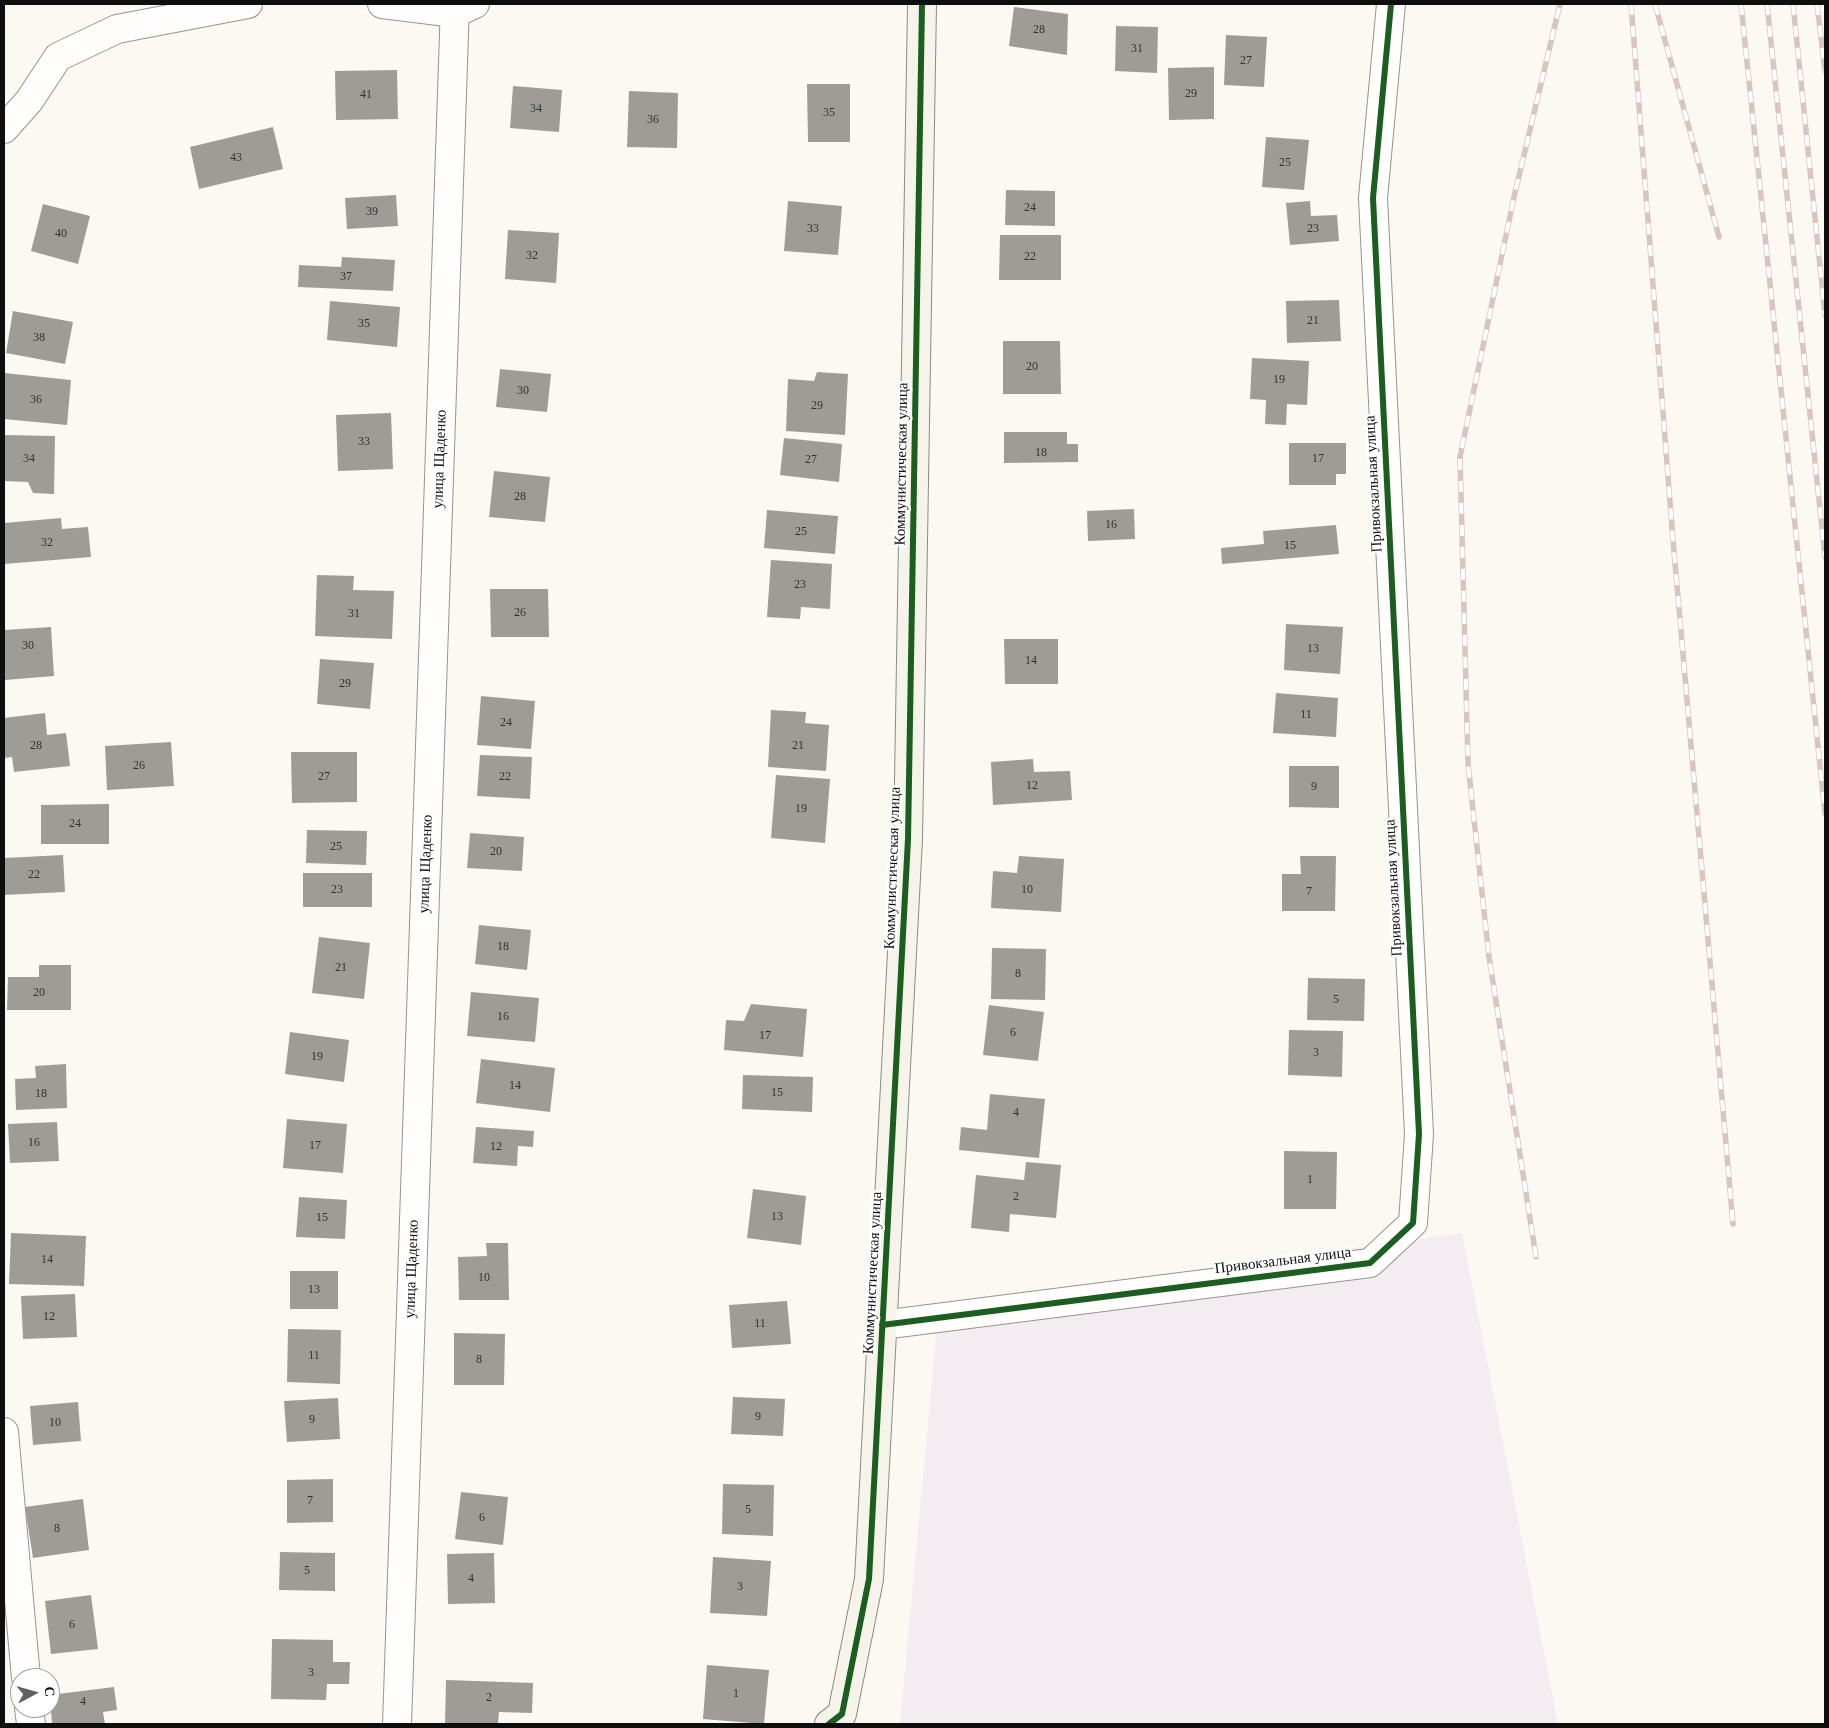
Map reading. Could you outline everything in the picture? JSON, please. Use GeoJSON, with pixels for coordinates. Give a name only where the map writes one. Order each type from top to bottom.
{"type":"FeatureCollection","features":[{"type":"Feature","properties":{"kind":"street"},"geometry":{"type":"LineString","coordinates":[[4,129],[29,101],[58,57],[117,29],[248,4]]}},
{"type":"Feature","properties":{"kind":"street"},"geometry":{"type":"LineString","coordinates":[[382,4],[462,7]]}},
{"type":"Feature","properties":{"kind":"street","name":"Коммунистическая улица"},"geometry":{"type":"LineString","coordinates":[[829,1724],[842,1714],[869,1579],[908,839],[922,4]]}},
{"type":"Feature","properties":{"kind":"street","name":"Привокзальная улица"},"geometry":{"type":"LineString","coordinates":[[882,1325],[1370,1263],[1413,1223],[1419,1134],[1372,198],[1390,4]]}},
{"type":"Feature","properties":{"kind":"street","name":"улица Щаденко"},"geometry":{"type":"LineString","coordinates":[[397,1724],[462,7]]}},
{"type":"Feature","properties":{"kind":"street"},"geometry":{"type":"LineString","coordinates":[[4,1432],[25,1668]]}},
{"type":"Feature","properties":{"kind":"shaded area"},"geometry":{"type":"Polygon","coordinates":[[[1462,1233],[1558,1724],[900,1724],[939,1306],[1462,1233]]]}},
{"type":"Feature","properties":{"kind":"building"},"geometry":{"type":"Polygon","coordinates":[[[1014,7],[1068,14],[1067,55],[1009,46],[1014,7]]]}},
{"type":"Feature","properties":{"kind":"building"},"geometry":{"type":"Polygon","coordinates":[[[1116,26],[1158,27],[1157,73],[1115,71],[1116,26]]]}},
{"type":"Feature","properties":{"kind":"building"},"geometry":{"type":"Polygon","coordinates":[[[1226,35],[1267,37],[1264,87],[1224,85],[1226,35]]]}},
{"type":"Feature","properties":{"kind":"building"},"geometry":{"type":"Polygon","coordinates":[[[1214,67],[1214,119],[1169,120],[1168,68],[1214,67]]]}},
{"type":"Feature","properties":{"kind":"building"},"geometry":{"type":"Polygon","coordinates":[[[397,70],[398,119],[336,120],[335,71],[397,70]]]}},
{"type":"Feature","properties":{"kind":"building"},"geometry":{"type":"Polygon","coordinates":[[[807,84],[850,84],[850,142],[808,142],[807,84]]]}},
{"type":"Feature","properties":{"kind":"building"},"geometry":{"type":"Polygon","coordinates":[[[513,86],[562,90],[559,132],[510,128],[513,86]]]}},
{"type":"Feature","properties":{"kind":"building"},"geometry":{"type":"Polygon","coordinates":[[[629,91],[678,93],[677,148],[627,147],[629,91]]]}},
{"type":"Feature","properties":{"kind":"building"},"geometry":{"type":"Polygon","coordinates":[[[273,127],[283,169],[199,189],[190,147],[273,127]]]}},
{"type":"Feature","properties":{"kind":"building"},"geometry":{"type":"Polygon","coordinates":[[[1266,137],[1309,140],[1304,190],[1262,187],[1266,137]]]}},
{"type":"Feature","properties":{"kind":"building"},"geometry":{"type":"Polygon","coordinates":[[[1006,190],[1055,191],[1055,226],[1005,225],[1006,190]]]}},
{"type":"Feature","properties":{"kind":"building"},"geometry":{"type":"Polygon","coordinates":[[[396,195],[398,226],[347,229],[345,198],[396,195]]]}},
{"type":"Feature","properties":{"kind":"building"},"geometry":{"type":"Polygon","coordinates":[[[788,201],[842,206],[838,255],[784,251],[788,201]]]}},
{"type":"Feature","properties":{"kind":"building"},"geometry":{"type":"Polygon","coordinates":[[[1310,201],[1311,216],[1337,215],[1339,241],[1290,245],[1286,203],[1310,201]]]}},
{"type":"Feature","properties":{"kind":"building"},"geometry":{"type":"Polygon","coordinates":[[[43,204],[90,216],[78,264],[31,251],[43,204]]]}},
{"type":"Feature","properties":{"kind":"building"},"geometry":{"type":"Polygon","coordinates":[[[508,230],[559,233],[556,283],[505,279],[508,230]]]}},
{"type":"Feature","properties":{"kind":"building"},"geometry":{"type":"Polygon","coordinates":[[[1000,235],[1061,235],[1061,280],[999,280],[1000,235]]]}},
{"type":"Feature","properties":{"kind":"building"},"geometry":{"type":"Polygon","coordinates":[[[342,257],[395,260],[393,291],[298,287],[299,265],[341,267],[342,257]]]}},
{"type":"Feature","properties":{"kind":"building"},"geometry":{"type":"Polygon","coordinates":[[[1339,300],[1341,341],[1287,343],[1286,301],[1339,300]]]}},
{"type":"Feature","properties":{"kind":"building"},"geometry":{"type":"Polygon","coordinates":[[[330,301],[400,307],[397,347],[327,340],[330,301]]]}},
{"type":"Feature","properties":{"kind":"building"},"geometry":{"type":"Polygon","coordinates":[[[13,311],[73,322],[65,364],[6,353],[13,311]]]}},
{"type":"Feature","properties":{"kind":"building"},"geometry":{"type":"Polygon","coordinates":[[[1003,341],[1060,341],[1061,394],[1003,394],[1003,341]]]}},
{"type":"Feature","properties":{"kind":"building"},"geometry":{"type":"Polygon","coordinates":[[[1252,358],[1309,361],[1307,405],[1287,404],[1286,425],[1265,424],[1266,400],[1250,399],[1252,358]]]}},
{"type":"Feature","properties":{"kind":"building"},"geometry":{"type":"Polygon","coordinates":[[[500,369],[551,374],[547,412],[496,407],[500,369]]]}},
{"type":"Feature","properties":{"kind":"building"},"geometry":{"type":"Polygon","coordinates":[[[817,372],[848,374],[845,435],[786,431],[788,379],[814,381],[817,372]]]}},
{"type":"Feature","properties":{"kind":"building"},"geometry":{"type":"Polygon","coordinates":[[[4,373],[71,380],[67,425],[4,419],[4,373]]]}},
{"type":"Feature","properties":{"kind":"building"},"geometry":{"type":"Polygon","coordinates":[[[391,413],[393,469],[338,471],[336,415],[391,413]]]}},
{"type":"Feature","properties":{"kind":"building"},"geometry":{"type":"Polygon","coordinates":[[[1004,432],[1067,432],[1067,444],[1078,444],[1078,462],[1004,463],[1004,432]]]}},
{"type":"Feature","properties":{"kind":"building"},"geometry":{"type":"Polygon","coordinates":[[[4,435],[55,436],[54,494],[33,493],[28,482],[4,481],[4,435]]]}},
{"type":"Feature","properties":{"kind":"building"},"geometry":{"type":"Polygon","coordinates":[[[784,438],[842,444],[839,482],[780,475],[784,438]]]}},
{"type":"Feature","properties":{"kind":"building"},"geometry":{"type":"Polygon","coordinates":[[[1289,443],[1346,443],[1346,474],[1336,474],[1336,485],[1289,485],[1289,443]]]}},
{"type":"Feature","properties":{"kind":"building"},"geometry":{"type":"Polygon","coordinates":[[[494,471],[550,477],[545,522],[489,517],[494,471]]]}},
{"type":"Feature","properties":{"kind":"building"},"geometry":{"type":"Polygon","coordinates":[[[1134,509],[1135,539],[1088,541],[1087,511],[1134,509]]]}},
{"type":"Feature","properties":{"kind":"building"},"geometry":{"type":"Polygon","coordinates":[[[767,510],[838,516],[835,554],[764,548],[767,510]]]}},
{"type":"Feature","properties":{"kind":"building"},"geometry":{"type":"Polygon","coordinates":[[[61,518],[62,529],[88,527],[91,557],[4,564],[4,523],[61,518]]]}},
{"type":"Feature","properties":{"kind":"building"},"geometry":{"type":"Polygon","coordinates":[[[1336,525],[1339,554],[1222,564],[1221,548],[1264,544],[1263,531],[1336,525]]]}},
{"type":"Feature","properties":{"kind":"building"},"geometry":{"type":"Polygon","coordinates":[[[771,560],[832,564],[830,609],[801,607],[800,619],[767,617],[771,560]]]}},
{"type":"Feature","properties":{"kind":"building"},"geometry":{"type":"Polygon","coordinates":[[[317,575],[354,576],[353,590],[394,591],[392,639],[315,636],[317,575]]]}},
{"type":"Feature","properties":{"kind":"building"},"geometry":{"type":"Polygon","coordinates":[[[490,589],[548,589],[549,637],[491,637],[490,589]]]}},
{"type":"Feature","properties":{"kind":"building"},"geometry":{"type":"Polygon","coordinates":[[[1286,624],[1343,627],[1340,674],[1284,670],[1286,624]]]}},
{"type":"Feature","properties":{"kind":"building"},"geometry":{"type":"Polygon","coordinates":[[[51,627],[54,676],[5,680],[4,630],[51,627]]]}},
{"type":"Feature","properties":{"kind":"building"},"geometry":{"type":"Polygon","coordinates":[[[1004,639],[1058,639],[1058,684],[1005,684],[1004,639]]]}},
{"type":"Feature","properties":{"kind":"building"},"geometry":{"type":"Polygon","coordinates":[[[320,659],[374,663],[370,709],[317,704],[320,659]]]}},
{"type":"Feature","properties":{"kind":"building"},"geometry":{"type":"Polygon","coordinates":[[[1276,693],[1338,698],[1336,737],[1273,733],[1276,693]]]}},
{"type":"Feature","properties":{"kind":"building"},"geometry":{"type":"Polygon","coordinates":[[[481,696],[535,701],[531,749],[477,745],[481,696]]]}},
{"type":"Feature","properties":{"kind":"building"},"geometry":{"type":"Polygon","coordinates":[[[771,710],[806,712],[805,723],[829,725],[826,771],[768,767],[771,710]]]}},
{"type":"Feature","properties":{"kind":"building"},"geometry":{"type":"Polygon","coordinates":[[[45,713],[47,735],[66,733],[70,766],[14,772],[12,757],[4,758],[4,718],[45,713]]]}},
{"type":"Feature","properties":{"kind":"building"},"geometry":{"type":"Polygon","coordinates":[[[171,742],[174,786],[107,790],[105,746],[171,742]]]}},
{"type":"Feature","properties":{"kind":"building"},"geometry":{"type":"Polygon","coordinates":[[[291,752],[357,752],[357,802],[292,803],[291,752]]]}},
{"type":"Feature","properties":{"kind":"building"},"geometry":{"type":"Polygon","coordinates":[[[480,755],[532,757],[530,799],[477,796],[480,755]]]}},
{"type":"Feature","properties":{"kind":"building"},"geometry":{"type":"Polygon","coordinates":[[[1033,759],[1034,772],[1070,771],[1072,800],[993,805],[991,762],[1033,759]]]}},
{"type":"Feature","properties":{"kind":"building"},"geometry":{"type":"Polygon","coordinates":[[[1289,766],[1339,766],[1339,808],[1289,807],[1289,766]]]}},
{"type":"Feature","properties":{"kind":"building"},"geometry":{"type":"Polygon","coordinates":[[[776,775],[830,779],[825,843],[771,838],[776,775]]]}},
{"type":"Feature","properties":{"kind":"building"},"geometry":{"type":"Polygon","coordinates":[[[109,804],[109,844],[41,844],[41,805],[109,804]]]}},
{"type":"Feature","properties":{"kind":"building"},"geometry":{"type":"Polygon","coordinates":[[[307,830],[367,831],[366,865],[306,863],[307,830]]]}},
{"type":"Feature","properties":{"kind":"building"},"geometry":{"type":"Polygon","coordinates":[[[470,833],[524,837],[522,871],[467,868],[470,833]]]}},
{"type":"Feature","properties":{"kind":"building"},"geometry":{"type":"Polygon","coordinates":[[[63,855],[65,892],[4,895],[4,858],[63,855]]]}},
{"type":"Feature","properties":{"kind":"building"},"geometry":{"type":"Polygon","coordinates":[[[1019,856],[1064,859],[1061,912],[991,908],[993,871],[1017,873],[1019,856]]]}},
{"type":"Feature","properties":{"kind":"building"},"geometry":{"type":"Polygon","coordinates":[[[1300,856],[1336,856],[1335,911],[1282,911],[1282,874],[1301,874],[1300,856]]]}},
{"type":"Feature","properties":{"kind":"building"},"geometry":{"type":"Polygon","coordinates":[[[303,873],[372,873],[372,907],[303,907],[303,873]]]}},
{"type":"Feature","properties":{"kind":"building"},"geometry":{"type":"Polygon","coordinates":[[[479,925],[531,930],[527,970],[475,964],[479,925]]]}},
{"type":"Feature","properties":{"kind":"building"},"geometry":{"type":"Polygon","coordinates":[[[319,937],[370,943],[364,999],[312,993],[319,937]]]}},
{"type":"Feature","properties":{"kind":"building"},"geometry":{"type":"Polygon","coordinates":[[[992,948],[1046,949],[1045,1000],[991,999],[992,948]]]}},
{"type":"Feature","properties":{"kind":"building"},"geometry":{"type":"Polygon","coordinates":[[[39,965],[71,965],[71,1010],[7,1010],[8,977],[39,977],[39,965]]]}},
{"type":"Feature","properties":{"kind":"building"},"geometry":{"type":"Polygon","coordinates":[[[1308,978],[1365,979],[1364,1021],[1307,1020],[1308,978]]]}},
{"type":"Feature","properties":{"kind":"building"},"geometry":{"type":"Polygon","coordinates":[[[471,992],[539,998],[535,1042],[467,1036],[471,992]]]}},
{"type":"Feature","properties":{"kind":"building"},"geometry":{"type":"Polygon","coordinates":[[[751,1004],[807,1009],[803,1057],[724,1050],[726,1020],[744,1021],[751,1004]]]}},
{"type":"Feature","properties":{"kind":"building"},"geometry":{"type":"Polygon","coordinates":[[[989,1005],[1044,1012],[1038,1061],[983,1055],[989,1005]]]}},
{"type":"Feature","properties":{"kind":"building"},"geometry":{"type":"Polygon","coordinates":[[[1289,1030],[1343,1031],[1342,1077],[1288,1075],[1289,1030]]]}},
{"type":"Feature","properties":{"kind":"building"},"geometry":{"type":"Polygon","coordinates":[[[290,1032],[349,1040],[344,1082],[285,1074],[290,1032]]]}},
{"type":"Feature","properties":{"kind":"building"},"geometry":{"type":"Polygon","coordinates":[[[481,1059],[555,1068],[550,1112],[476,1103],[481,1059]]]}},
{"type":"Feature","properties":{"kind":"building"},"geometry":{"type":"Polygon","coordinates":[[[66,1064],[67,1108],[16,1110],[15,1079],[36,1078],[35,1066],[66,1064]]]}},
{"type":"Feature","properties":{"kind":"building"},"geometry":{"type":"Polygon","coordinates":[[[743,1075],[813,1077],[812,1112],[742,1109],[743,1075]]]}},
{"type":"Feature","properties":{"kind":"building"},"geometry":{"type":"Polygon","coordinates":[[[990,1094],[1045,1099],[1039,1158],[959,1150],[961,1127],[987,1130],[990,1094]]]}},
{"type":"Feature","properties":{"kind":"building"},"geometry":{"type":"Polygon","coordinates":[[[287,1119],[347,1124],[343,1173],[283,1168],[287,1119]]]}},
{"type":"Feature","properties":{"kind":"building"},"geometry":{"type":"Polygon","coordinates":[[[57,1122],[59,1161],[10,1163],[8,1124],[57,1122]]]}},
{"type":"Feature","properties":{"kind":"building"},"geometry":{"type":"Polygon","coordinates":[[[476,1127],[534,1131],[533,1147],[518,1146],[517,1166],[473,1163],[476,1127]]]}},
{"type":"Feature","properties":{"kind":"building"},"geometry":{"type":"Polygon","coordinates":[[[1284,1151],[1337,1152],[1336,1209],[1284,1209],[1284,1151]]]}},
{"type":"Feature","properties":{"kind":"building"},"geometry":{"type":"Polygon","coordinates":[[[1026,1162],[1061,1165],[1056,1218],[1010,1214],[1009,1232],[971,1228],[976,1175],[1024,1180],[1026,1162]]]}},
{"type":"Feature","properties":{"kind":"building"},"geometry":{"type":"Polygon","coordinates":[[[753,1189],[806,1196],[801,1245],[747,1238],[753,1189]]]}},
{"type":"Feature","properties":{"kind":"building"},"geometry":{"type":"Polygon","coordinates":[[[299,1197],[347,1200],[345,1239],[296,1237],[299,1197]]]}},
{"type":"Feature","properties":{"kind":"building"},"geometry":{"type":"Polygon","coordinates":[[[11,1233],[86,1236],[84,1286],[9,1284],[11,1233]]]}},
{"type":"Feature","properties":{"kind":"building"},"geometry":{"type":"Polygon","coordinates":[[[486,1243],[508,1243],[509,1300],[459,1300],[458,1257],[487,1256],[486,1243]]]}},
{"type":"Feature","properties":{"kind":"building"},"geometry":{"type":"Polygon","coordinates":[[[290,1271],[338,1271],[338,1309],[290,1309],[290,1271]]]}},
{"type":"Feature","properties":{"kind":"building"},"geometry":{"type":"Polygon","coordinates":[[[75,1294],[77,1337],[23,1339],[21,1296],[75,1294]]]}},
{"type":"Feature","properties":{"kind":"building"},"geometry":{"type":"Polygon","coordinates":[[[787,1301],[791,1344],[732,1348],[729,1305],[787,1301]]]}},
{"type":"Feature","properties":{"kind":"building"},"geometry":{"type":"Polygon","coordinates":[[[288,1329],[341,1330],[340,1384],[287,1382],[288,1329]]]}},
{"type":"Feature","properties":{"kind":"building"},"geometry":{"type":"Polygon","coordinates":[[[454,1333],[505,1334],[504,1385],[454,1385],[454,1333]]]}},
{"type":"Feature","properties":{"kind":"building"},"geometry":{"type":"Polygon","coordinates":[[[733,1397],[785,1399],[783,1436],[731,1434],[733,1397]]]}},
{"type":"Feature","properties":{"kind":"building"},"geometry":{"type":"Polygon","coordinates":[[[338,1398],[340,1439],[287,1442],[284,1401],[338,1398]]]}},
{"type":"Feature","properties":{"kind":"building"},"geometry":{"type":"Polygon","coordinates":[[[78,1402],[81,1441],[33,1445],[30,1406],[78,1402]]]}},
{"type":"Feature","properties":{"kind":"building"},"geometry":{"type":"Polygon","coordinates":[[[333,1479],[333,1522],[287,1523],[287,1480],[333,1479]]]}},
{"type":"Feature","properties":{"kind":"building"},"geometry":{"type":"Polygon","coordinates":[[[723,1484],[774,1485],[773,1536],[722,1534],[723,1484]]]}},
{"type":"Feature","properties":{"kind":"building"},"geometry":{"type":"Polygon","coordinates":[[[461,1492],[508,1497],[503,1545],[455,1539],[461,1492]]]}},
{"type":"Feature","properties":{"kind":"building"},"geometry":{"type":"Polygon","coordinates":[[[83,1499],[89,1550],[33,1558],[25,1507],[83,1499]]]}},
{"type":"Feature","properties":{"kind":"building"},"geometry":{"type":"Polygon","coordinates":[[[280,1552],[335,1553],[335,1591],[279,1590],[280,1552]]]}},
{"type":"Feature","properties":{"kind":"building"},"geometry":{"type":"Polygon","coordinates":[[[494,1553],[495,1603],[448,1604],[447,1554],[494,1553]]]}},
{"type":"Feature","properties":{"kind":"building"},"geometry":{"type":"Polygon","coordinates":[[[713,1557],[771,1561],[767,1616],[710,1613],[713,1557]]]}},
{"type":"Feature","properties":{"kind":"building"},"geometry":{"type":"Polygon","coordinates":[[[91,1595],[98,1649],[51,1654],[45,1601],[91,1595]]]}},
{"type":"Feature","properties":{"kind":"building"},"geometry":{"type":"Polygon","coordinates":[[[272,1639],[333,1640],[333,1662],[350,1662],[349,1684],[327,1684],[326,1700],[271,1699],[272,1639]]]}},
{"type":"Feature","properties":{"kind":"building"},"geometry":{"type":"Polygon","coordinates":[[[707,1665],[769,1670],[764,1724],[703,1719],[707,1665]]]}},
{"type":"Feature","properties":{"kind":"building"},"geometry":{"type":"Polygon","coordinates":[[[446,1680],[533,1683],[532,1713],[499,1712],[498,1724],[445,1724],[446,1680]]]}},
{"type":"Feature","properties":{"kind":"building"},"geometry":{"type":"Polygon","coordinates":[[[114,1687],[117,1710],[103,1712],[105,1724],[52,1724],[52,1718],[60,1718],[60,1694],[114,1687]]]}},
{"type":"Feature","properties":{"kind":"railway"},"geometry":{"type":"LineString","coordinates":[[1536,1257],[1489,957],[1468,764],[1460,457],[1514,197],[1560,4]]}},
{"type":"Feature","properties":{"kind":"railway"},"geometry":{"type":"LineString","coordinates":[[1631,4],[1673,540],[1733,1224]]}},
{"type":"Feature","properties":{"kind":"railway"},"geometry":{"type":"LineString","coordinates":[[1655,4],[1719,237]]}},
{"type":"Feature","properties":{"kind":"railway"},"geometry":{"type":"LineString","coordinates":[[1741,4],[1825,814]]}},
{"type":"Feature","properties":{"kind":"railway"},"geometry":{"type":"LineString","coordinates":[[1767,4],[1825,557]]}},
{"type":"Feature","properties":{"kind":"railway"},"geometry":{"type":"LineString","coordinates":[[1793,4],[1825,315]]}},
{"type":"Feature","properties":{"kind":"railway"},"geometry":{"type":"LineString","coordinates":[[1817,4],[1825,71]]}},
{"type":"Feature","properties":{"kind":"cycle path"},"geometry":{"type":"LineString","coordinates":[[829,1724],[842,1714],[869,1579],[908,839],[922,4]]}},
{"type":"Feature","properties":{"kind":"cycle path"},"geometry":{"type":"LineString","coordinates":[[882,1325],[1370,1263],[1413,1223],[1419,1134],[1373,198],[1391,4]]}}]}
